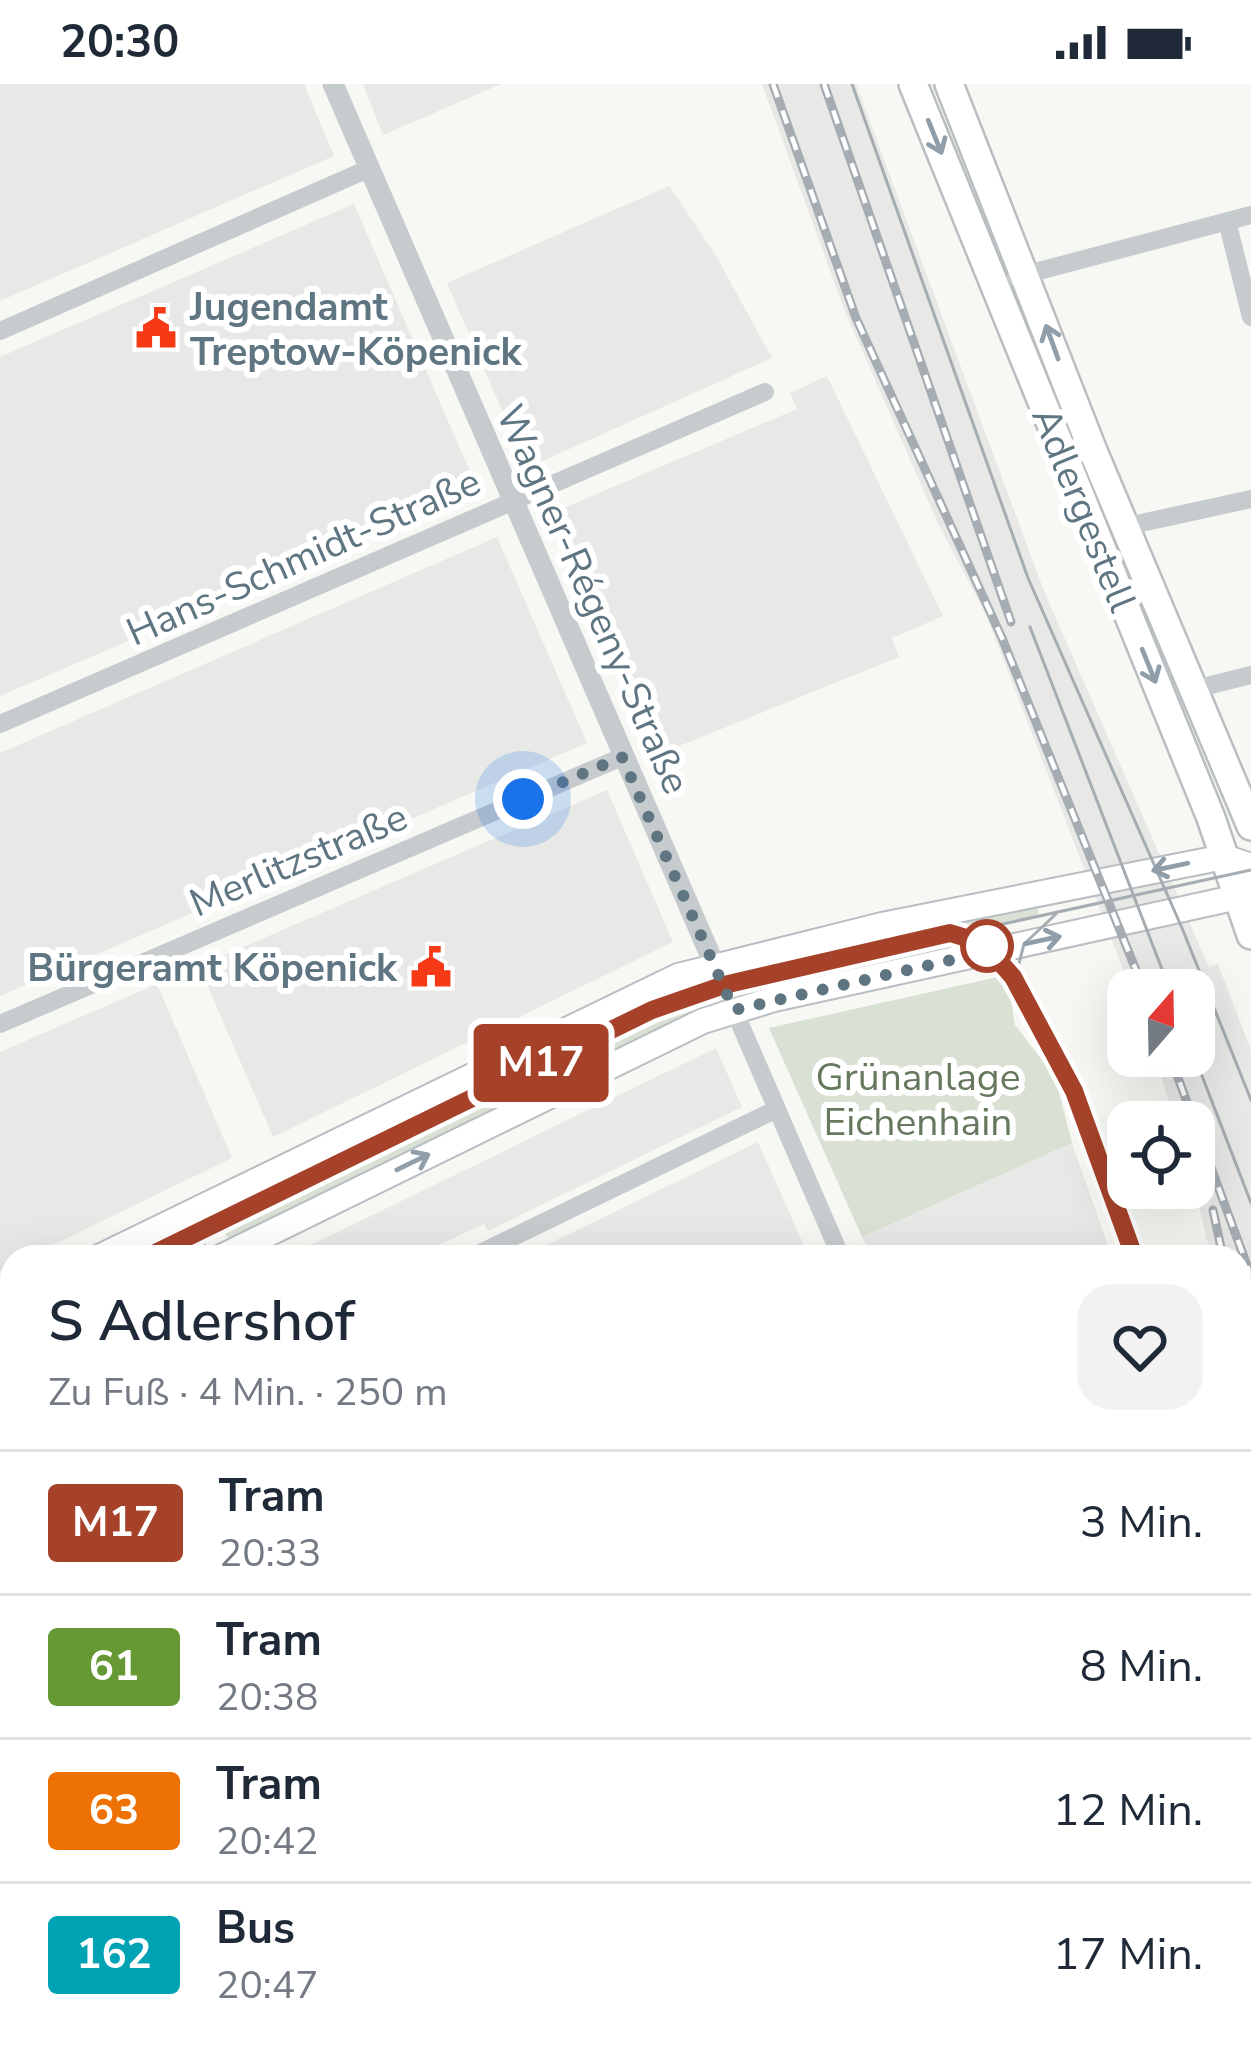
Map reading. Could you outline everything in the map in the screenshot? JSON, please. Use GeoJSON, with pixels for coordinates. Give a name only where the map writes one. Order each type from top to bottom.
{"type":"FeatureCollection","features":[{"type":"Feature","properties":{"kind":"main road","name":"Adlergestell"},"geometry":{"type":"LineString","coordinates":[[914,84],[1224,857],[1245,891],[1251,935]]}},
{"type":"Feature","properties":{"kind":"main road","name":"Adlergestell"},"geometry":{"type":"LineString","coordinates":[[950,84],[1123,527],[1251,826]]}},
{"type":"Feature","properties":{"kind":"main road"},"geometry":{"type":"LineString","coordinates":[[124,1245],[678,976],[714,964],[1224,857],[1251,866]]}},
{"type":"Feature","properties":{"kind":"main road"},"geometry":{"type":"LineString","coordinates":[[246,1245],[734,1010],[1245,891]]}},
{"type":"Feature","properties":{"kind":"street","name":"Wagner-Régeny-Straße"},"geometry":{"type":"LineString","coordinates":[[333,84],[734,1010]]}},
{"type":"Feature","properties":{"kind":"street"},"geometry":{"type":"LineString","coordinates":[[0,331],[368,169]]}},
{"type":"Feature","properties":{"kind":"street"},"geometry":{"type":"LineString","coordinates":[[995,285],[1251,215]]}},
{"type":"Feature","properties":{"kind":"street"},"geometry":{"type":"LineString","coordinates":[[1228,221],[1251,317]]}},
{"type":"Feature","properties":{"kind":"street","name":"Hans-Schmidt-Straße"},"geometry":{"type":"LineString","coordinates":[[0,724],[765,392]]}},
{"type":"Feature","properties":{"kind":"street"},"geometry":{"type":"LineString","coordinates":[[1123,527],[1251,499]]}},
{"type":"Feature","properties":{"kind":"street"},"geometry":{"type":"LineString","coordinates":[[1195,689],[1251,674]]}},
{"type":"Feature","properties":{"kind":"street","name":"Merlitzstraße"},"geometry":{"type":"LineString","coordinates":[[0,1024],[622,757]]}},
{"type":"Feature","properties":{"kind":"street"},"geometry":{"type":"LineString","coordinates":[[734,1010],[836,1245]]}},
{"type":"Feature","properties":{"kind":"street"},"geometry":{"type":"LineString","coordinates":[[497,1245],[775,1110]]}},
{"type":"Feature","properties":{"kind":"street"},"geometry":{"type":"LineString","coordinates":[[181,1217],[195,1245]]}},
{"type":"Feature","properties":{"kind":"shaded area"},"geometry":{"type":"Polygon","coordinates":[[[0,84],[304,84],[334,156],[0,301],[0,84]]]}},
{"type":"Feature","properties":{"kind":"shaded area"},"geometry":{"type":"Polygon","coordinates":[[[363,84],[501,84],[383,135],[363,84]]]}},
{"type":"Feature","properties":{"kind":"shaded area"},"geometry":{"type":"Polygon","coordinates":[[[762,84],[856,84],[1044,591],[1209,967],[1218,964],[1251,1050],[1251,1245],[1208,1245],[1200,1209],[1215,1209],[1215,1101],[1169,1101],[1161,1077],[1215,1077],[1215,969],[1123,969],[985,612],[940,528],[844,309],[762,84]]]}},
{"type":"Feature","properties":{"kind":"shaded area"},"geometry":{"type":"Polygon","coordinates":[[[669,186],[716,256],[772,358],[527,468],[447,283],[669,186]]]}},
{"type":"Feature","properties":{"kind":"shaded area"},"geometry":{"type":"Polygon","coordinates":[[[354,204],[478,490],[0,696],[0,357],[354,204]]]}},
{"type":"Feature","properties":{"kind":"shaded area"},"geometry":{"type":"Polygon","coordinates":[[[827,376],[943,616],[892,638],[899,657],[652,757],[547,515],[797,409],[790,393],[827,376]]]}},
{"type":"Feature","properties":{"kind":"shaded area"},"geometry":{"type":"Polygon","coordinates":[[[497,537],[587,743],[0,996],[0,753],[497,537]]]}},
{"type":"Feature","properties":{"kind":"shaded area"},"geometry":{"type":"Polygon","coordinates":[[[607,790],[673,942],[273,1137],[199,966],[607,790]]]}},
{"type":"Feature","properties":{"kind":"shaded area"},"geometry":{"type":"Polygon","coordinates":[[[157,984],[232,1158],[53,1245],[0,1245],[0,1052],[157,984]]]}},
{"type":"Feature","properties":{"kind":"shaded area"},"geometry":{"type":"Polygon","coordinates":[[[716,1048],[742,1107],[488,1231],[484,1224],[438,1245],[311,1245],[716,1048]]]}},
{"type":"Feature","properties":{"kind":"shaded area"},"geometry":{"type":"Polygon","coordinates":[[[758,1142],[804,1245],[547,1245],[758,1142]]]}},
{"type":"Feature","properties":{"kind":"shaded area"},"geometry":{"type":"Polygon","coordinates":[[[1072,1143],[1108,1245],[866,1245],[862,1237],[1072,1143]]]}},
{"type":"Feature","properties":{"kind":"green space"},"geometry":{"type":"Polygon","coordinates":[[[1036,902],[1039,916],[955,934],[951,927],[904,938],[904,946],[778,975],[767,963],[1036,902]]]}},
{"type":"Feature","properties":{"kind":"green space","name":"Grünanlage Eichenhain"},"geometry":{"type":"Polygon","coordinates":[[[1007,975],[1015,1025],[1055,1077],[1072,1143],[862,1237],[769,1028],[1007,975]]]}},
{"type":"Feature","properties":{"kind":"green space"},"geometry":{"type":"Polygon","coordinates":[[[676,986],[693,1017],[235,1240],[227,1237],[214,1210],[676,986]]]}},
{"type":"Feature","properties":{"kind":"tram line"},"geometry":{"type":"LineString","coordinates":[[852,84],[1028,578],[1182,928],[1251,1100]]}},
{"type":"Feature","properties":{"kind":"tram line"},"geometry":{"type":"LineString","coordinates":[[1030,627],[1162,969]]}},
{"type":"Feature","properties":{"kind":"tram line"},"geometry":{"type":"LineString","coordinates":[[171,1245],[612,1028],[736,982],[1251,870]]}},
{"type":"Feature","properties":{"kind":"tram line"},"geometry":{"type":"LineString","coordinates":[[1013,987],[1024,944],[1056,914]]}},
{"type":"Feature","properties":{"kind":"tram line","name":"M17"},"geometry":{"type":"LineString","coordinates":[[171,1245],[652,1010],[724,985],[950,933],[974,937],[1005,963],[1074,1091],[1130,1245]]}},
{"type":"Feature","properties":{"kind":"tram line"},"geometry":{"type":"LineString","coordinates":[[954,934],[983,943],[1014,978],[1074,1091],[1130,1245]]}},
{"type":"Feature","properties":{"kind":"tram line"},"geometry":{"type":"LineString","coordinates":[[1202,1077],[1251,1203]]}},
{"type":"Feature","properties":{"kind":"railway"},"geometry":{"type":"LineString","coordinates":[[773,84],[856,318],[1002,638],[1136,969]]}},
{"type":"Feature","properties":{"kind":"railway"},"geometry":{"type":"LineString","coordinates":[[824,84],[1011,622]]}},
{"type":"Feature","properties":{"kind":"railway"},"geometry":{"type":"LineString","coordinates":[[1178,1077],[1240,1245]]}},
{"type":"Feature","properties":{"kind":"railway"},"geometry":{"type":"LineString","coordinates":[[1213,1210],[1220,1245]]}},
{"type":"Feature","properties":{"kind":"place","name":"Jugendamt Treptow-Köpenick"},"geometry":{"type":"Point","coordinates":[156,328]}},
{"type":"Feature","properties":{"kind":"place","name":"Bürgeramt Köpenick"},"geometry":{"type":"Point","coordinates":[431,967]}},
{"type":"Feature","properties":{"kind":"route"},"geometry":{"type":"LineString","coordinates":[[523,799],[622,757],[734,1010],[982,953],[987,946]]}}]}
